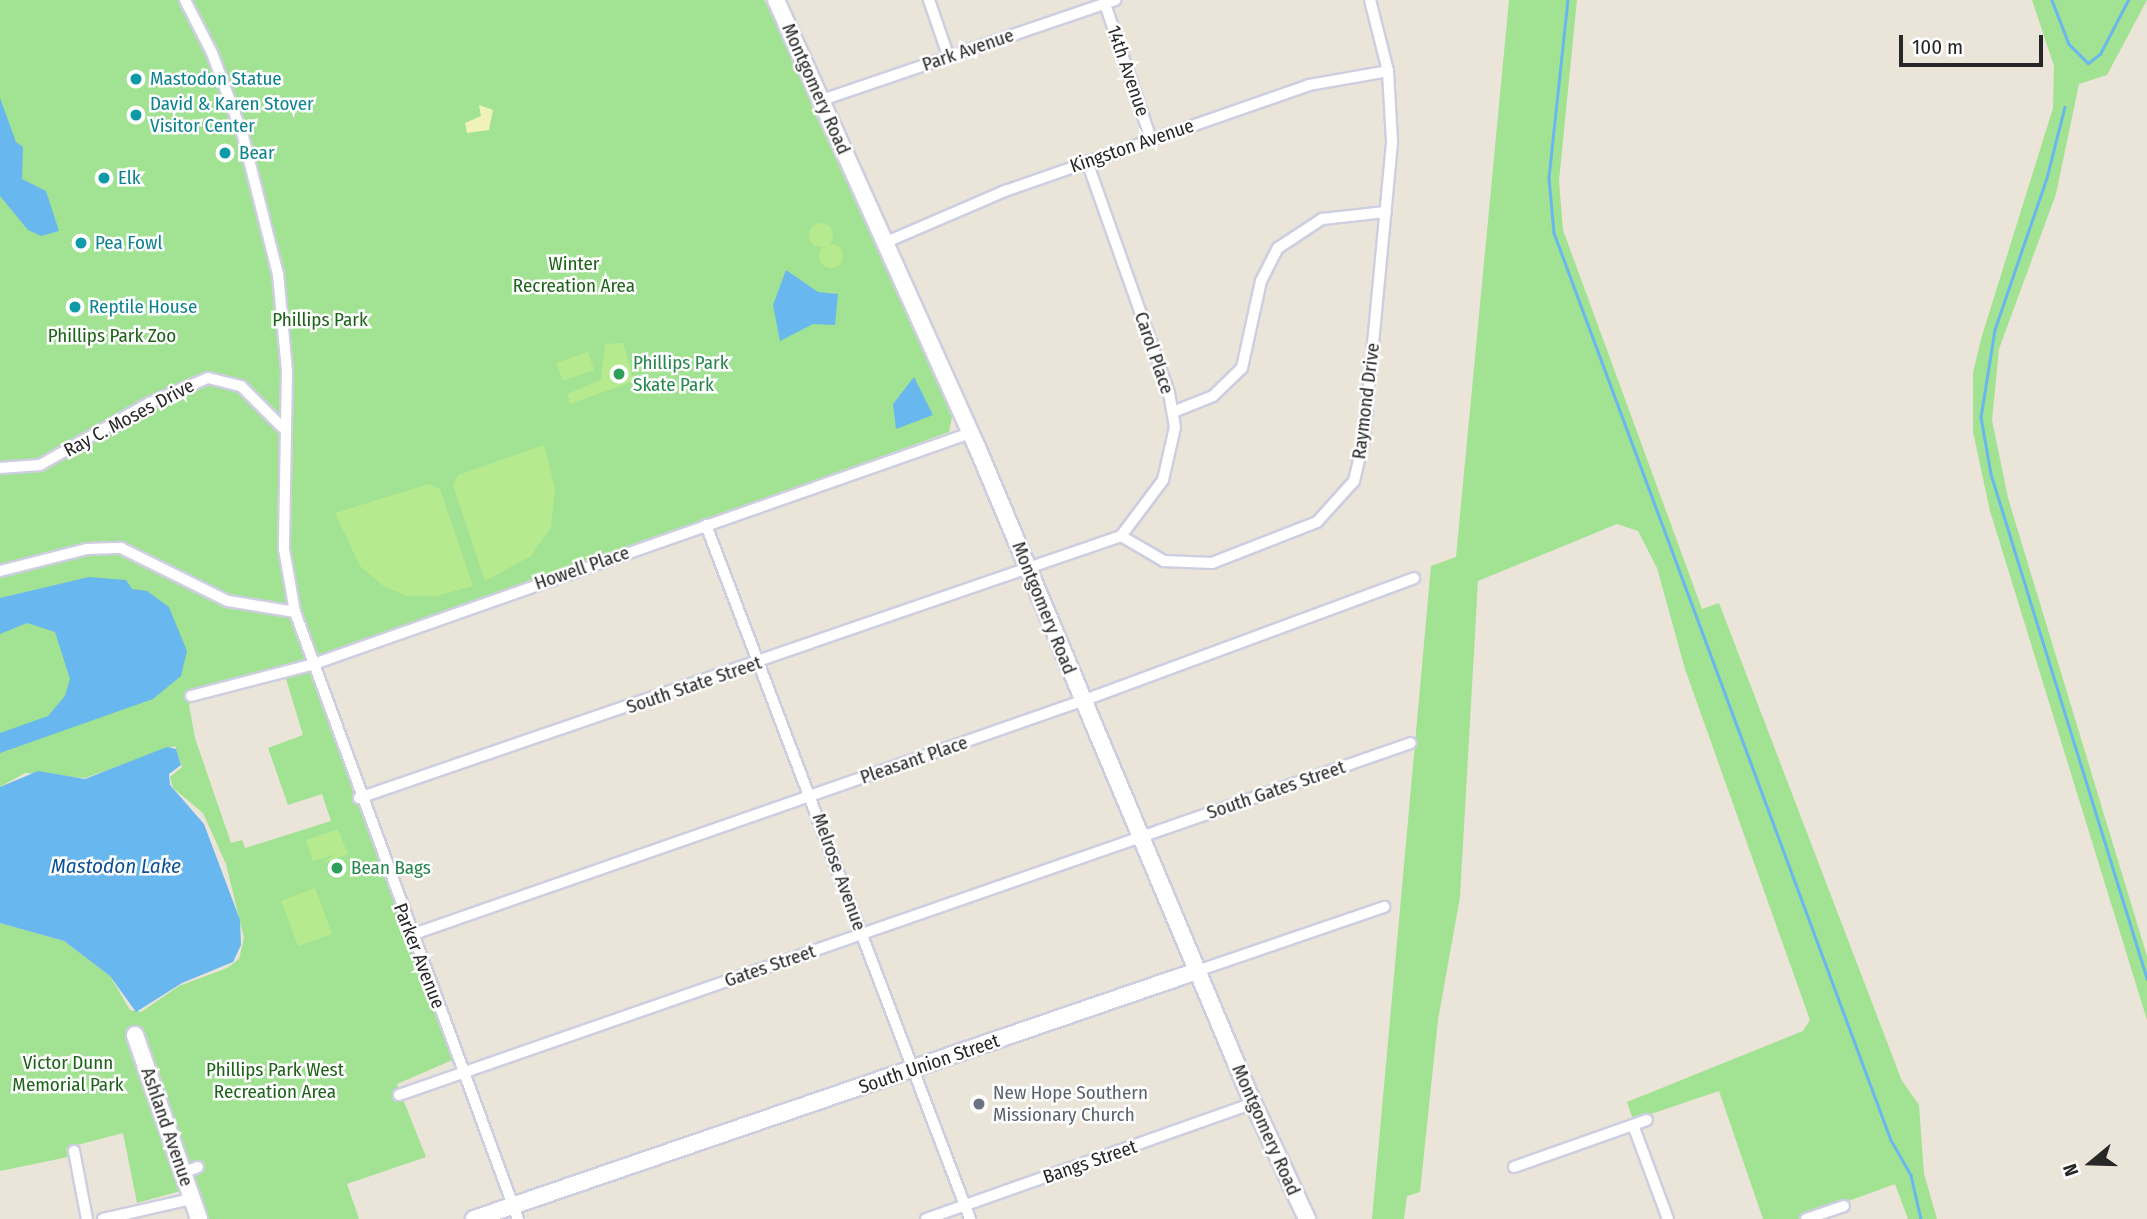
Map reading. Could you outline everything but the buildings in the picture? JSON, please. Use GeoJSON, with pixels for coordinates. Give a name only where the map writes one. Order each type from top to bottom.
{"type":"FeatureCollection","features":[{"type":"Feature","properties":{"kind":"street"},"geometry":{"type":"LineString","coordinates":[[0,571],[87,549],[121,548],[228,601],[295,612],[284,549],[285,330],[276,265],[243,135],[212,53],[185,0]]}},
{"type":"Feature","properties":{"kind":"street","name":"Montgomery Road"},"geometry":{"type":"LineString","coordinates":[[776,0],[970,433],[1253,1103],[1307,1219]]}},
{"type":"Feature","properties":{"kind":"street"},"geometry":{"type":"LineString","coordinates":[[929,0],[949,58]]}},
{"type":"Feature","properties":{"kind":"street","name":"Raymond Drive"},"geometry":{"type":"LineString","coordinates":[[1121,536],[1164,561],[1212,563],[1317,522],[1345,494],[1364,439],[1392,142],[1388,71],[1370,0]]}},
{"type":"Feature","properties":{"kind":"street","name":"Park Avenue"},"geometry":{"type":"LineString","coordinates":[[821,100],[1110,2]]}},
{"type":"Feature","properties":{"kind":"street","name":"14th Avenue"},"geometry":{"type":"LineString","coordinates":[[1110,2],[1151,139]]}},
{"type":"Feature","properties":{"kind":"street","name":"Kingston Avenue"},"geometry":{"type":"LineString","coordinates":[[884,243],[1087,161],[1309,85],[1388,71]]}},
{"type":"Feature","properties":{"kind":"street","name":"Carol Place"},"geometry":{"type":"LineString","coordinates":[[1087,161],[1173,412],[1174,447],[1163,480],[1121,536]]}},
{"type":"Feature","properties":{"kind":"street"},"geometry":{"type":"LineString","coordinates":[[1173,412],[1213,396],[1242,368],[1261,281],[1278,248],[1322,219],[1386,212]]}},
{"type":"Feature","properties":{"kind":"street","name":"Ray C. Moses Drive"},"geometry":{"type":"LineString","coordinates":[[0,468],[40,465],[149,403],[208,378],[241,386],[283,428]]}},
{"type":"Feature","properties":{"kind":"street","name":"Howell Place"},"geometry":{"type":"LineString","coordinates":[[191,696],[311,665],[970,433]]}},
{"type":"Feature","properties":{"kind":"street","name":"Melrose Avenue"},"geometry":{"type":"LineString","coordinates":[[706,525],[812,796],[861,935],[970,1219]]}},
{"type":"Feature","properties":{"kind":"street"},"geometry":{"type":"LineString","coordinates":[[1028,569],[1121,536]]}},
{"type":"Feature","properties":{"kind":"street","name":"South State Street"},"geometry":{"type":"LineString","coordinates":[[359,798],[1028,569]]}},
{"type":"Feature","properties":{"kind":"street","name":"Pleasant Place"},"geometry":{"type":"LineString","coordinates":[[411,935],[1082,701],[1414,578]]}},
{"type":"Feature","properties":{"kind":"street","name":"Parker Avenue"},"geometry":{"type":"LineString","coordinates":[[295,612],[311,665],[359,798],[515,1212]]}},
{"type":"Feature","properties":{"kind":"street","name":"South Gates Street"},"geometry":{"type":"LineString","coordinates":[[1141,837],[1410,743]]}},
{"type":"Feature","properties":{"kind":"street","name":"Gates Street"},"geometry":{"type":"LineString","coordinates":[[399,1095],[1141,837]]}},
{"type":"Feature","properties":{"kind":"street","name":"South Union Street"},"geometry":{"type":"LineString","coordinates":[[474,1219],[515,1212],[914,1069],[1384,907]]}},
{"type":"Feature","properties":{"kind":"street","name":"Ashland Avenue"},"geometry":{"type":"LineString","coordinates":[[135,1035],[190,1170],[192,1199],[199,1219]]}},
{"type":"Feature","properties":{"kind":"street","name":"Bangs Street"},"geometry":{"type":"LineString","coordinates":[[926,1219],[1253,1103]]}},
{"type":"Feature","properties":{"kind":"street"},"geometry":{"type":"LineString","coordinates":[[1514,1167],[1647,1120]]}},
{"type":"Feature","properties":{"kind":"street"},"geometry":{"type":"LineString","coordinates":[[1633,1125],[1668,1219]]}},
{"type":"Feature","properties":{"kind":"street"},"geometry":{"type":"LineString","coordinates":[[74,1151],[87,1219]]}},
{"type":"Feature","properties":{"kind":"street"},"geometry":{"type":"LineString","coordinates":[[103,1219],[192,1199]]}},
{"type":"Feature","properties":{"kind":"street"},"geometry":{"type":"LineString","coordinates":[[1806,1219],[1844,1206]]}},
{"type":"Feature","properties":{"kind":"green space","name":"Phillips Park"},"geometry":{"type":"Polygon","coordinates":[[[0,0],[764,0],[822,100],[811,105],[953,413],[949,432],[308,663],[457,1058],[397,1084],[426,1157],[347,1184],[359,1219],[196,1219],[184,1190],[137,1203],[123,1133],[66,1148],[68,1157],[0,1171],[0,923],[64,941],[110,976],[130,1010],[141,1012],[179,986],[227,968],[239,959],[244,938],[226,864],[203,813],[173,788],[170,777],[182,767],[175,746],[85,778],[25,773],[0,787],[0,0]],[[283,669],[207,687],[189,705],[195,738],[231,843],[242,840],[245,848],[331,821],[322,794],[288,805],[268,748],[303,735],[283,669]]]}},
{"type":"Feature","properties":{"kind":"green space"},"geometry":{"type":"Polygon","coordinates":[[[1509,0],[1577,0],[1559,181],[1563,230],[1702,609],[1719,603],[1902,1081],[1919,1105],[1924,1174],[1937,1219],[1908,1219],[1895,1184],[1799,1219],[1763,1219],[1719,1091],[1633,1120],[1627,1102],[1803,1031],[1810,1020],[1685,669],[1657,568],[1638,531],[1617,524],[1478,581],[1460,897],[1438,1020],[1420,1192],[1407,1196],[1404,1219],[1372,1219],[1431,566],[1456,557],[1509,0]]]}},
{"type":"Feature","properties":{"kind":"green space"},"geometry":{"type":"Polygon","coordinates":[[[2032,0],[2147,0],[2107,75],[2079,84],[2056,194],[1999,349],[1992,420],[2008,498],[2147,956],[2147,1020],[1990,511],[1973,432],[1973,373],[1981,339],[2053,108],[2054,66],[2032,0]]]}},
{"type":"Feature","properties":{"kind":"green space"},"geometry":{"type":"Polygon","coordinates":[[[821,223],[832,230],[833,235],[826,246],[821,247],[810,240],[809,235],[816,224],[821,223]]]}},
{"type":"Feature","properties":{"kind":"green space"},"geometry":{"type":"Polygon","coordinates":[[[831,244],[842,251],[843,256],[836,267],[831,268],[820,261],[819,256],[826,245],[831,244]]]}},
{"type":"Feature","properties":{"kind":"green space","name":"Phillips Park Skate Park"},"geometry":{"type":"Polygon","coordinates":[[[623,343],[634,381],[570,404],[567,394],[601,380],[605,344],[623,343]]]}},
{"type":"Feature","properties":{"kind":"green space","name":"Phillips Park Skate Park"},"geometry":{"type":"Polygon","coordinates":[[[588,352],[594,370],[563,381],[556,363],[588,352]]]}},
{"type":"Feature","properties":{"kind":"green space"},"geometry":{"type":"Polygon","coordinates":[[[544,445],[555,489],[551,527],[531,556],[485,581],[453,485],[458,475],[544,445]]]}},
{"type":"Feature","properties":{"kind":"green space"},"geometry":{"type":"Polygon","coordinates":[[[429,484],[440,489],[473,586],[436,596],[407,596],[382,585],[360,566],[335,513],[429,484]]]}},
{"type":"Feature","properties":{"kind":"green space"},"geometry":{"type":"Polygon","coordinates":[[[338,829],[348,854],[320,864],[337,854],[313,861],[306,840],[338,829]]]}},
{"type":"Feature","properties":{"kind":"green space"},"geometry":{"type":"Polygon","coordinates":[[[315,888],[332,934],[298,946],[281,901],[315,888]]]}},
{"type":"Feature","properties":{"kind":"sand"},"geometry":{"type":"Polygon","coordinates":[[[479,105],[493,110],[489,130],[467,133],[465,123],[481,116],[479,105]]]}},
{"type":"Feature","properties":{"kind":"water"},"geometry":{"type":"Polygon","coordinates":[[[0,98],[16,142],[23,147],[22,179],[46,191],[59,231],[41,236],[28,230],[0,196],[0,98]]]}},
{"type":"Feature","properties":{"kind":"water"},"geometry":{"type":"Polygon","coordinates":[[[786,270],[818,292],[838,294],[835,325],[813,324],[780,341],[773,305],[786,270]]]}},
{"type":"Feature","properties":{"kind":"water"},"geometry":{"type":"Polygon","coordinates":[[[914,377],[933,415],[896,429],[893,404],[914,377]]]}},
{"type":"Feature","properties":{"kind":"water"},"geometry":{"type":"Polygon","coordinates":[[[89,577],[126,580],[132,589],[147,591],[169,607],[187,651],[181,676],[153,699],[0,753],[0,733],[48,716],[65,696],[70,679],[55,632],[27,623],[0,634],[0,598],[89,577]]]}},
{"type":"Feature","properties":{"kind":"water","name":"Mastodon Lake"},"geometry":{"type":"Polygon","coordinates":[[[167,747],[176,749],[181,765],[169,774],[170,785],[204,824],[240,920],[241,945],[233,962],[182,983],[136,1012],[110,976],[64,941],[0,923],[0,787],[38,771],[85,779],[167,747]]]}},
{"type":"Feature","properties":{"kind":"waterway"},"geometry":{"type":"LineString","coordinates":[[1568,0],[1549,178],[1554,233],[1891,1140],[1911,1175],[1921,1219]]}},
{"type":"Feature","properties":{"kind":"waterway"},"geometry":{"type":"LineString","coordinates":[[2052,0],[2069,44],[2088,63],[2100,54],[2128,0]]}},
{"type":"Feature","properties":{"kind":"waterway"},"geometry":{"type":"LineString","coordinates":[[2065,107],[2047,178],[1995,330],[1981,417],[1991,474],[2147,978]]}},
{"type":"Feature","properties":{"kind":"place","name":"Mastodon Statue"},"geometry":{"type":"Point","coordinates":[136,79]}},
{"type":"Feature","properties":{"kind":"place","name":"David & Karen Stover Visitor Center"},"geometry":{"type":"Point","coordinates":[136,115]}},
{"type":"Feature","properties":{"kind":"place","name":"Bear"},"geometry":{"type":"Point","coordinates":[225,153]}},
{"type":"Feature","properties":{"kind":"place","name":"Elk"},"geometry":{"type":"Point","coordinates":[104,178]}},
{"type":"Feature","properties":{"kind":"place","name":"Pea Fowl"},"geometry":{"type":"Point","coordinates":[81,243]}},
{"type":"Feature","properties":{"kind":"place","name":"Reptile House"},"geometry":{"type":"Point","coordinates":[75,307]}},
{"type":"Feature","properties":{"kind":"place","name":"Phillips Park Skate Park"},"geometry":{"type":"Point","coordinates":[619,374]}},
{"type":"Feature","properties":{"kind":"place","name":"Bean Bags"},"geometry":{"type":"Point","coordinates":[337,868]}},
{"type":"Feature","properties":{"kind":"place","name":"New Hope Southern Missionary Church"},"geometry":{"type":"Point","coordinates":[979,1104]}},
{"type":"Feature","properties":{"kind":"park label","name":"Winter Recreation Area"},"geometry":{"type":"Point","coordinates":[574,275]}},
{"type":"Feature","properties":{"kind":"park label","name":"Phillips Park Zoo"},"geometry":{"type":"Point","coordinates":[112,336]}},
{"type":"Feature","properties":{"kind":"park label","name":"Victor Dunn Memorial Park"},"geometry":{"type":"Point","coordinates":[68,1074]}},
{"type":"Feature","properties":{"kind":"park label","name":"Phillips Park West Recreation Area"},"geometry":{"type":"Point","coordinates":[275,1081]}}]}
